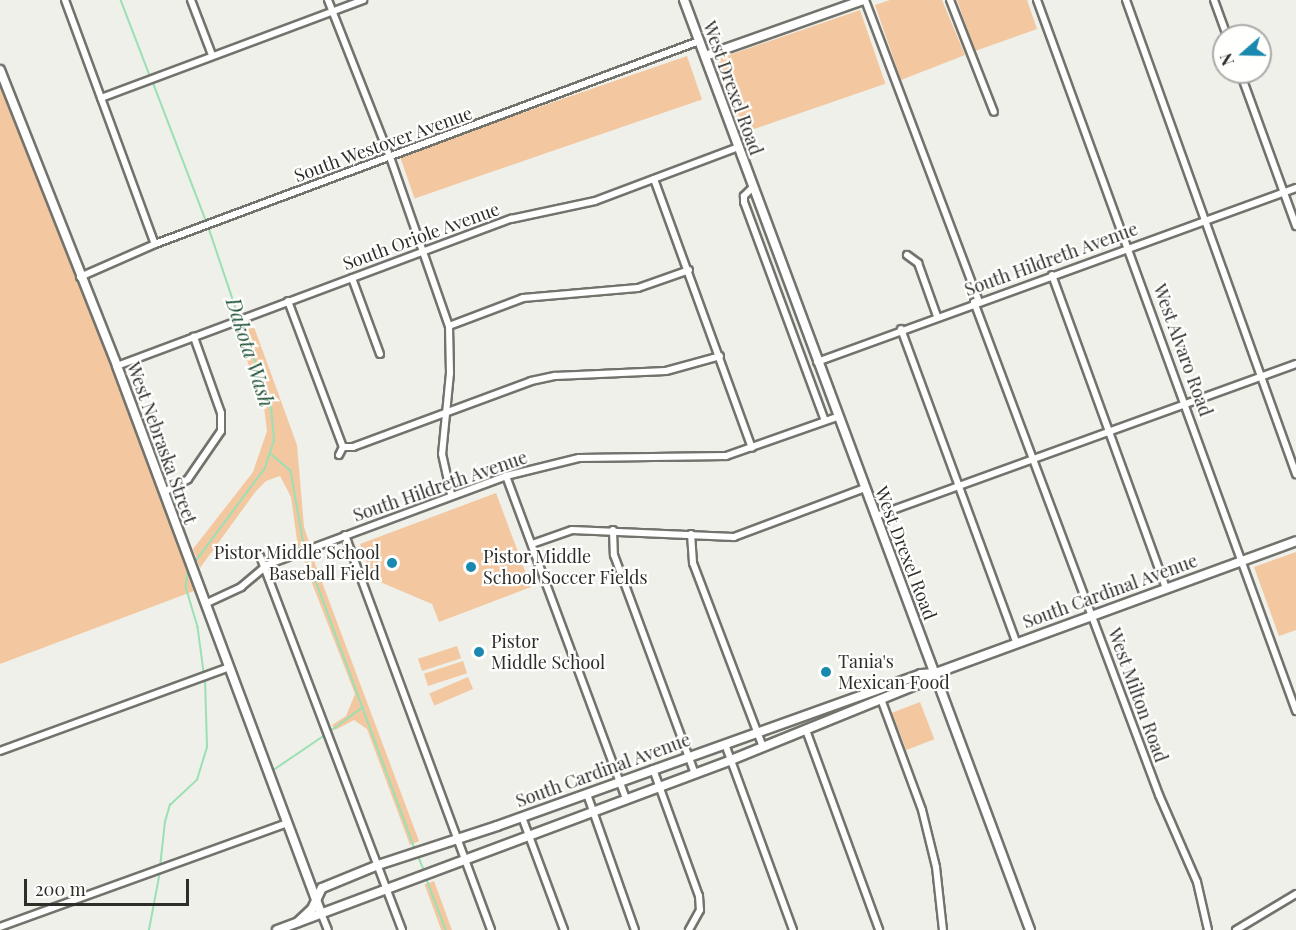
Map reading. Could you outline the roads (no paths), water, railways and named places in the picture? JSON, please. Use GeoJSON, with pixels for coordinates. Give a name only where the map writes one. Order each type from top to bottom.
{"type":"FeatureCollection","features":[{"type":"Feature","properties":{"kind":"main road","name":"South Cardinal Avenue"},"geometry":{"type":"LineString","coordinates":[[298,922],[312,909],[321,888],[378,864],[522,817],[921,674],[936,673],[1296,541]]}},
{"type":"Feature","properties":{"kind":"main road","name":"South Cardinal Avenue"},"geometry":{"type":"LineString","coordinates":[[277,930],[731,760],[926,681],[936,673]]}},
{"type":"Feature","properties":{"kind":"street"},"geometry":{"type":"LineString","coordinates":[[65,0],[155,244]]}},
{"type":"Feature","properties":{"kind":"street"},"geometry":{"type":"LineString","coordinates":[[191,0],[212,55]]}},
{"type":"Feature","properties":{"kind":"street"},"geometry":{"type":"LineString","coordinates":[[328,0],[390,158],[449,326],[450,373],[442,454],[452,494]]}},
{"type":"Feature","properties":{"kind":"street"},"geometry":{"type":"LineString","coordinates":[[101,98],[363,0]]}},
{"type":"Feature","properties":{"kind":"street","name":"West Drexel Road"},"geometry":{"type":"LineString","coordinates":[[684,0],[837,417],[936,673],[1030,930]]}},
{"type":"Feature","properties":{"kind":"street"},"geometry":{"type":"LineString","coordinates":[[705,56],[864,0]]}},
{"type":"Feature","properties":{"kind":"street","name":"West Milton Road"},"geometry":{"type":"LineString","coordinates":[[864,0],[1159,795],[1197,882],[1208,930]]}},
{"type":"Feature","properties":{"kind":"street"},"geometry":{"type":"LineString","coordinates":[[950,0],[994,112]]}},
{"type":"Feature","properties":{"kind":"street","name":"West Alvaro Road"},"geometry":{"type":"LineString","coordinates":[[1037,0],[1130,247],[1296,711]]}},
{"type":"Feature","properties":{"kind":"street"},"geometry":{"type":"LineString","coordinates":[[1126,0],[1296,474]]}},
{"type":"Feature","properties":{"kind":"street"},"geometry":{"type":"LineString","coordinates":[[1214,0],[1223,24]]}},
{"type":"Feature","properties":{"kind":"street","name":"South Westover Avenue"},"geometry":{"type":"LineString","coordinates":[[79,277],[155,244],[699,41]]}},
{"type":"Feature","properties":{"kind":"street","name":"West Nebraska Street"},"geometry":{"type":"LineString","coordinates":[[0,70],[79,277],[117,366],[328,930]]}},
{"type":"Feature","properties":{"kind":"street"},"geometry":{"type":"LineString","coordinates":[[1244,84],[1296,226]]}},
{"type":"Feature","properties":{"kind":"street","name":"South Oriole Avenue"},"geometry":{"type":"LineString","coordinates":[[117,366],[511,219],[595,201],[739,147]]}},
{"type":"Feature","properties":{"kind":"street"},"geometry":{"type":"LineString","coordinates":[[654,179],[752,448]]}},
{"type":"Feature","properties":{"kind":"street"},"geometry":{"type":"LineString","coordinates":[[753,187],[744,196],[744,202],[825,421]]}},
{"type":"Feature","properties":{"kind":"street","name":"South Hildreth Avenue"},"geometry":{"type":"LineString","coordinates":[[817,362],[976,301],[1296,188]]}},
{"type":"Feature","properties":{"kind":"street"},"geometry":{"type":"LineString","coordinates":[[907,255],[918,263],[937,316]]}},
{"type":"Feature","properties":{"kind":"street"},"geometry":{"type":"LineString","coordinates":[[449,326],[523,298],[638,288],[689,270]]}},
{"type":"Feature","properties":{"kind":"street"},"geometry":{"type":"LineString","coordinates":[[1052,275],[1166,588]]}},
{"type":"Feature","properties":{"kind":"street"},"geometry":{"type":"LineString","coordinates":[[352,278],[380,354]]}},
{"type":"Feature","properties":{"kind":"street"},"geometry":{"type":"LineString","coordinates":[[288,301],[343,447],[339,455]]}},
{"type":"Feature","properties":{"kind":"street"},"geometry":{"type":"LineString","coordinates":[[901,329],[1016,642]]}},
{"type":"Feature","properties":{"kind":"street"},"geometry":{"type":"LineString","coordinates":[[164,492],[188,479],[221,431],[221,412],[194,337]]}},
{"type":"Feature","properties":{"kind":"street"},"geometry":{"type":"LineString","coordinates":[[343,447],[353,447],[555,376],[666,371],[720,356]]}},
{"type":"Feature","properties":{"kind":"street"},"geometry":{"type":"LineString","coordinates":[[876,516],[959,488],[1296,364]]}},
{"type":"Feature","properties":{"kind":"street","name":"South Hildreth Avenue"},"geometry":{"type":"LineString","coordinates":[[207,603],[240,586],[267,565],[452,494],[506,476],[579,458],[699,459],[752,448],[837,417]]}},
{"type":"Feature","properties":{"kind":"street"},"geometry":{"type":"LineString","coordinates":[[506,476],[626,798]]}},
{"type":"Feature","properties":{"kind":"street"},"geometry":{"type":"LineString","coordinates":[[532,544],[572,530],[734,537],[865,488]]}},
{"type":"Feature","properties":{"kind":"street"},"geometry":{"type":"LineString","coordinates":[[613,530],[614,555],[695,774]]}},
{"type":"Feature","properties":{"kind":"street"},"geometry":{"type":"LineString","coordinates":[[692,534],[693,563],[763,747]]}},
{"type":"Feature","properties":{"kind":"street"},"geometry":{"type":"LineString","coordinates":[[345,535],[491,930]]}},
{"type":"Feature","properties":{"kind":"street"},"geometry":{"type":"LineString","coordinates":[[260,556],[267,565],[402,930]]}},
{"type":"Feature","properties":{"kind":"street"},"geometry":{"type":"LineString","coordinates":[[0,752],[229,667]]}},
{"type":"Feature","properties":{"kind":"street"},"geometry":{"type":"LineString","coordinates":[[881,699],[922,810],[936,867],[943,930]]}},
{"type":"Feature","properties":{"kind":"street"},"geometry":{"type":"LineString","coordinates":[[806,730],[879,930]]}},
{"type":"Feature","properties":{"kind":"street"},"geometry":{"type":"LineString","coordinates":[[725,744],[793,930]]}},
{"type":"Feature","properties":{"kind":"street"},"geometry":{"type":"LineString","coordinates":[[653,769],[699,896],[700,910],[689,930]]}},
{"type":"Feature","properties":{"kind":"street"},"geometry":{"type":"LineString","coordinates":[[587,794],[635,930]]}},
{"type":"Feature","properties":{"kind":"street"},"geometry":{"type":"LineString","coordinates":[[522,817],[564,930]]}},
{"type":"Feature","properties":{"kind":"street"},"geometry":{"type":"LineString","coordinates":[[0,927],[288,823]]}},
{"type":"Feature","properties":{"kind":"street"},"geometry":{"type":"LineString","coordinates":[[1236,930],[1296,894]]}},
{"type":"Feature","properties":{"kind":"waterway","name":"Dakota Wash"},"geometry":{"type":"LineString","coordinates":[[121,0],[151,78]]}},
{"type":"Feature","properties":{"kind":"waterway","name":"Dakota Wash"},"geometry":{"type":"LineString","coordinates":[[153,82],[207,223]]}},
{"type":"Feature","properties":{"kind":"waterway","name":"Dakota Wash"},"geometry":{"type":"LineString","coordinates":[[209,228],[239,317]]}},
{"type":"Feature","properties":{"kind":"waterway","name":"Dakota Wash"},"geometry":{"type":"LineString","coordinates":[[195,562],[265,468],[274,441],[271,406],[241,322]]}},
{"type":"Feature","properties":{"kind":"waterway"},"geometry":{"type":"LineString","coordinates":[[271,454],[291,471],[305,550]]}},
{"type":"Feature","properties":{"kind":"waterway"},"geometry":{"type":"LineString","coordinates":[[306,554],[415,848]]}},
{"type":"Feature","properties":{"kind":"waterway","name":"Dakota Wash"},"geometry":{"type":"LineString","coordinates":[[189,566],[186,587],[198,627],[204,672]]}},
{"type":"Feature","properties":{"kind":"waterway","name":"Dakota Wash"},"geometry":{"type":"LineString","coordinates":[[160,867],[165,822],[170,805],[197,780],[207,747],[205,680]]}},
{"type":"Feature","properties":{"kind":"waterway"},"geometry":{"type":"LineString","coordinates":[[329,732],[363,707]]}},
{"type":"Feature","properties":{"kind":"waterway"},"geometry":{"type":"LineString","coordinates":[[272,771],[325,735]]}},
{"type":"Feature","properties":{"kind":"waterway"},"geometry":{"type":"LineString","coordinates":[[418,855],[424,870]]}},
{"type":"Feature","properties":{"kind":"waterway","name":"Dakota Wash"},"geometry":{"type":"LineString","coordinates":[[149,930],[160,872]]}},
{"type":"Feature","properties":{"kind":"waterway"},"geometry":{"type":"LineString","coordinates":[[426,877],[446,930]]}},
{"type":"Feature","properties":{"kind":"place","name":"Pistor Middle School Baseball Field"},"geometry":{"type":"Point","coordinates":[392,563]}},
{"type":"Feature","properties":{"kind":"place","name":"Pistor Middle School Soccer Fields"},"geometry":{"type":"Point","coordinates":[471,567]}},
{"type":"Feature","properties":{"kind":"place","name":"Pistor Middle School"},"geometry":{"type":"Point","coordinates":[479,652]}},
{"type":"Feature","properties":{"kind":"place","name":"Tania's Mexican Food"},"geometry":{"type":"Point","coordinates":[826,672]}}]}
